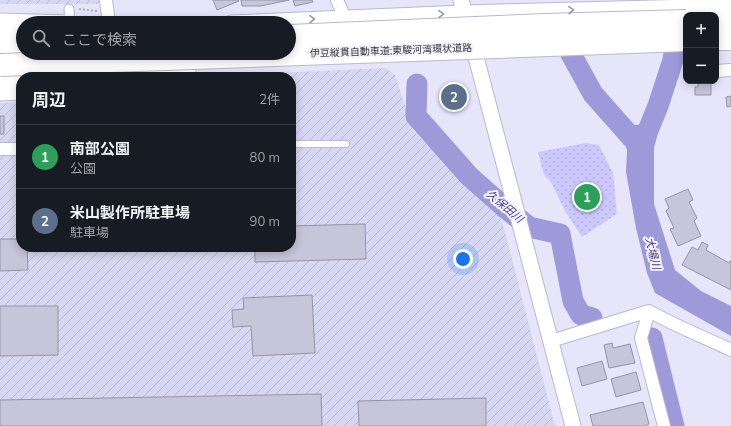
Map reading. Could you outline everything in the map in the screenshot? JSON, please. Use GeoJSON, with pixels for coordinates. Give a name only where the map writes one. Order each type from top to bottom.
{"type":"FeatureCollection","features":[{"type":"Feature","properties":{"kind":"highway"},"geometry":{"type":"LineString","coordinates":[[719,20],[731,20]]}},
{"type":"Feature","properties":{"kind":"highway","name":"伊豆縦貫自動車道;東駿河湾環状道路"},"geometry":{"type":"LineString","coordinates":[[296,36],[538,25],[683,21]]}},
{"type":"Feature","properties":{"kind":"highway"},"geometry":{"type":"LineString","coordinates":[[719,39],[731,39]]}},
{"type":"Feature","properties":{"kind":"highway","name":"伊豆縦貫自動車道;東駿河湾環状道路"},"geometry":{"type":"LineString","coordinates":[[296,54],[683,40]]}},
{"type":"Feature","properties":{"kind":"highway"},"geometry":{"type":"LineString","coordinates":[[0,49],[16,48]]}},
{"type":"Feature","properties":{"kind":"highway","name":"伊豆縦貫自動車道;東駿河湾環状道路"},"geometry":{"type":"LineString","coordinates":[[0,65],[137,60]]}},
{"type":"Feature","properties":{"kind":"street"},"geometry":{"type":"LineString","coordinates":[[106,0],[108,16]]}},
{"type":"Feature","properties":{"kind":"street"},"geometry":{"type":"LineString","coordinates":[[337,0],[345,18]]}},
{"type":"Feature","properties":{"kind":"street"},"geometry":{"type":"LineString","coordinates":[[462,6],[573,426]]}},
{"type":"Feature","properties":{"kind":"street"},"geometry":{"type":"LineString","coordinates":[[296,20],[345,18],[462,6],[731,6]]}},
{"type":"Feature","properties":{"kind":"street"},"geometry":{"type":"LineString","coordinates":[[0,21],[16,20]]}},
{"type":"Feature","properties":{"kind":"street"},"geometry":{"type":"LineString","coordinates":[[0,32],[16,32]]}},
{"type":"Feature","properties":{"kind":"street"},"geometry":{"type":"LineString","coordinates":[[719,32],[731,32]]}},
{"type":"Feature","properties":{"kind":"street"},"geometry":{"type":"LineString","coordinates":[[296,47],[472,42],[683,33]]}},
{"type":"Feature","properties":{"kind":"street"},"geometry":{"type":"LineString","coordinates":[[72,72],[156,60]]}},
{"type":"Feature","properties":{"kind":"street"},"geometry":{"type":"LineString","coordinates":[[189,72],[213,60]]}},
{"type":"Feature","properties":{"kind":"street"},"geometry":{"type":"LineString","coordinates":[[719,71],[731,70]]}},
{"type":"Feature","properties":{"kind":"street"},"geometry":{"type":"LineString","coordinates":[[0,81],[16,79]]}},
{"type":"Feature","properties":{"kind":"street"},"geometry":{"type":"LineString","coordinates":[[0,93],[16,92]]}},
{"type":"Feature","properties":{"kind":"street"},"geometry":{"type":"LineString","coordinates":[[0,149],[16,149]]}},
{"type":"Feature","properties":{"kind":"street"},"geometry":{"type":"LineString","coordinates":[[551,341],[649,311],[669,322],[731,350]]}},
{"type":"Feature","properties":{"kind":"street"},"geometry":{"type":"LineString","coordinates":[[649,311],[641,338],[664,426]]}},
{"type":"Feature","properties":{"kind":"lane"},"geometry":{"type":"LineString","coordinates":[[296,144],[346,144]]}},
{"type":"Feature","properties":{"kind":"path"},"geometry":{"type":"LineString","coordinates":[[79,16],[100,11]]}},
{"type":"Feature","properties":{"kind":"shaded area"},"geometry":{"type":"Polygon","coordinates":[[[0,0],[101,0],[99,4],[0,4],[0,0]]]}},
{"type":"Feature","properties":{"kind":"shaded area"},"geometry":{"type":"Polygon","coordinates":[[[386,68],[395,75],[414,131],[499,214],[504,228],[555,426],[0,426],[0,103],[16,102],[16,252],[296,252],[296,72],[386,68]]]}},
{"type":"Feature","properties":{"kind":"shaded area"},"geometry":{"type":"Polygon","coordinates":[[[586,143],[599,145],[613,173],[617,214],[582,237],[565,211],[551,182],[544,175],[538,152],[586,143]]]}},
{"type":"Feature","properties":{"kind":"water"},"geometry":{"type":"Polygon","coordinates":[[[661,122],[654,148],[654,204],[675,270],[701,291],[731,306],[731,336],[655,293],[647,273],[636,228],[626,172],[627,150],[619,127],[661,122]]]}},
{"type":"Feature","properties":{"kind":"building"},"geometry":{"type":"Polygon","coordinates":[[[213,0],[238,0],[239,1],[217,10],[213,0]]]}},
{"type":"Feature","properties":{"kind":"building"},"geometry":{"type":"Polygon","coordinates":[[[241,0],[289,0],[261,6],[242,6],[241,0]]]}},
{"type":"Feature","properties":{"kind":"building"},"geometry":{"type":"Polygon","coordinates":[[[293,0],[312,0],[313,2],[295,6],[293,0]]]}},
{"type":"Feature","properties":{"kind":"building"},"geometry":{"type":"Polygon","coordinates":[[[698,84],[711,84],[711,95],[695,95],[695,87],[698,87],[698,84]]]}},
{"type":"Feature","properties":{"kind":"building"},"geometry":{"type":"Polygon","coordinates":[[[731,96],[731,106],[727,107],[726,97],[731,96]]]}},
{"type":"Feature","properties":{"kind":"building"},"geometry":{"type":"Polygon","coordinates":[[[0,116],[4,116],[4,134],[0,134],[0,116]]]}},
{"type":"Feature","properties":{"kind":"building"},"geometry":{"type":"Polygon","coordinates":[[[688,189],[693,200],[689,202],[697,218],[694,221],[701,236],[678,246],[670,229],[674,228],[666,211],[669,208],[665,199],[688,189]]]}},
{"type":"Feature","properties":{"kind":"building"},"geometry":{"type":"Polygon","coordinates":[[[365,224],[366,259],[255,262],[255,252],[296,252],[296,226],[365,224]]]}},
{"type":"Feature","properties":{"kind":"building"},"geometry":{"type":"Polygon","coordinates":[[[0,239],[16,239],[16,252],[27,252],[28,270],[0,271],[0,239]]]}},
{"type":"Feature","properties":{"kind":"building"},"geometry":{"type":"Polygon","coordinates":[[[702,242],[708,245],[706,250],[729,263],[731,260],[731,290],[682,265],[692,247],[698,250],[702,242]]]}},
{"type":"Feature","properties":{"kind":"building"},"geometry":{"type":"Polygon","coordinates":[[[312,295],[315,353],[253,356],[251,326],[233,327],[232,310],[244,309],[243,298],[312,295]]]}},
{"type":"Feature","properties":{"kind":"building"},"geometry":{"type":"Polygon","coordinates":[[[0,306],[58,306],[58,355],[0,356],[0,306]]]}},
{"type":"Feature","properties":{"kind":"building"},"geometry":{"type":"Polygon","coordinates":[[[612,343],[613,348],[630,344],[635,363],[609,368],[604,345],[612,343]]]}},
{"type":"Feature","properties":{"kind":"building"},"geometry":{"type":"Polygon","coordinates":[[[602,361],[607,379],[582,386],[577,368],[602,361]]]}},
{"type":"Feature","properties":{"kind":"building"},"geometry":{"type":"Polygon","coordinates":[[[636,372],[641,390],[616,397],[611,379],[636,372]]]}},
{"type":"Feature","properties":{"kind":"building"},"geometry":{"type":"Polygon","coordinates":[[[321,394],[322,426],[0,426],[0,400],[321,394]]]}},
{"type":"Feature","properties":{"kind":"building"},"geometry":{"type":"Polygon","coordinates":[[[486,398],[486,426],[359,426],[358,401],[486,398]]]}},
{"type":"Feature","properties":{"kind":"building"},"geometry":{"type":"Polygon","coordinates":[[[643,402],[649,424],[645,426],[593,426],[590,415],[643,402]]]}},
{"type":"Feature","properties":{"kind":"waterway","name":"大場川"},"geometry":{"type":"LineString","coordinates":[[640,150],[658,106],[673,60],[676,40]]}},
{"type":"Feature","properties":{"kind":"waterway","name":"大場川"},"geometry":{"type":"LineString","coordinates":[[568,45],[571,54],[593,94],[640,147]]}},
{"type":"Feature","properties":{"kind":"waterway","name":"久保田川"},"geometry":{"type":"LineString","coordinates":[[417,84],[416,116],[469,176],[529,227],[560,234],[573,301],[581,315],[592,318]]}},
{"type":"Feature","properties":{"kind":"waterway","name":"久保田川"},"geometry":{"type":"LineString","coordinates":[[652,338],[674,426]]}},
{"type":"Feature","properties":{"kind":"place","name":"米山製作所駐車場"},"geometry":{"type":"Point","coordinates":[454,97]}},
{"type":"Feature","properties":{"kind":"place","name":"南部公園"},"geometry":{"type":"Point","coordinates":[587,197]}}]}
